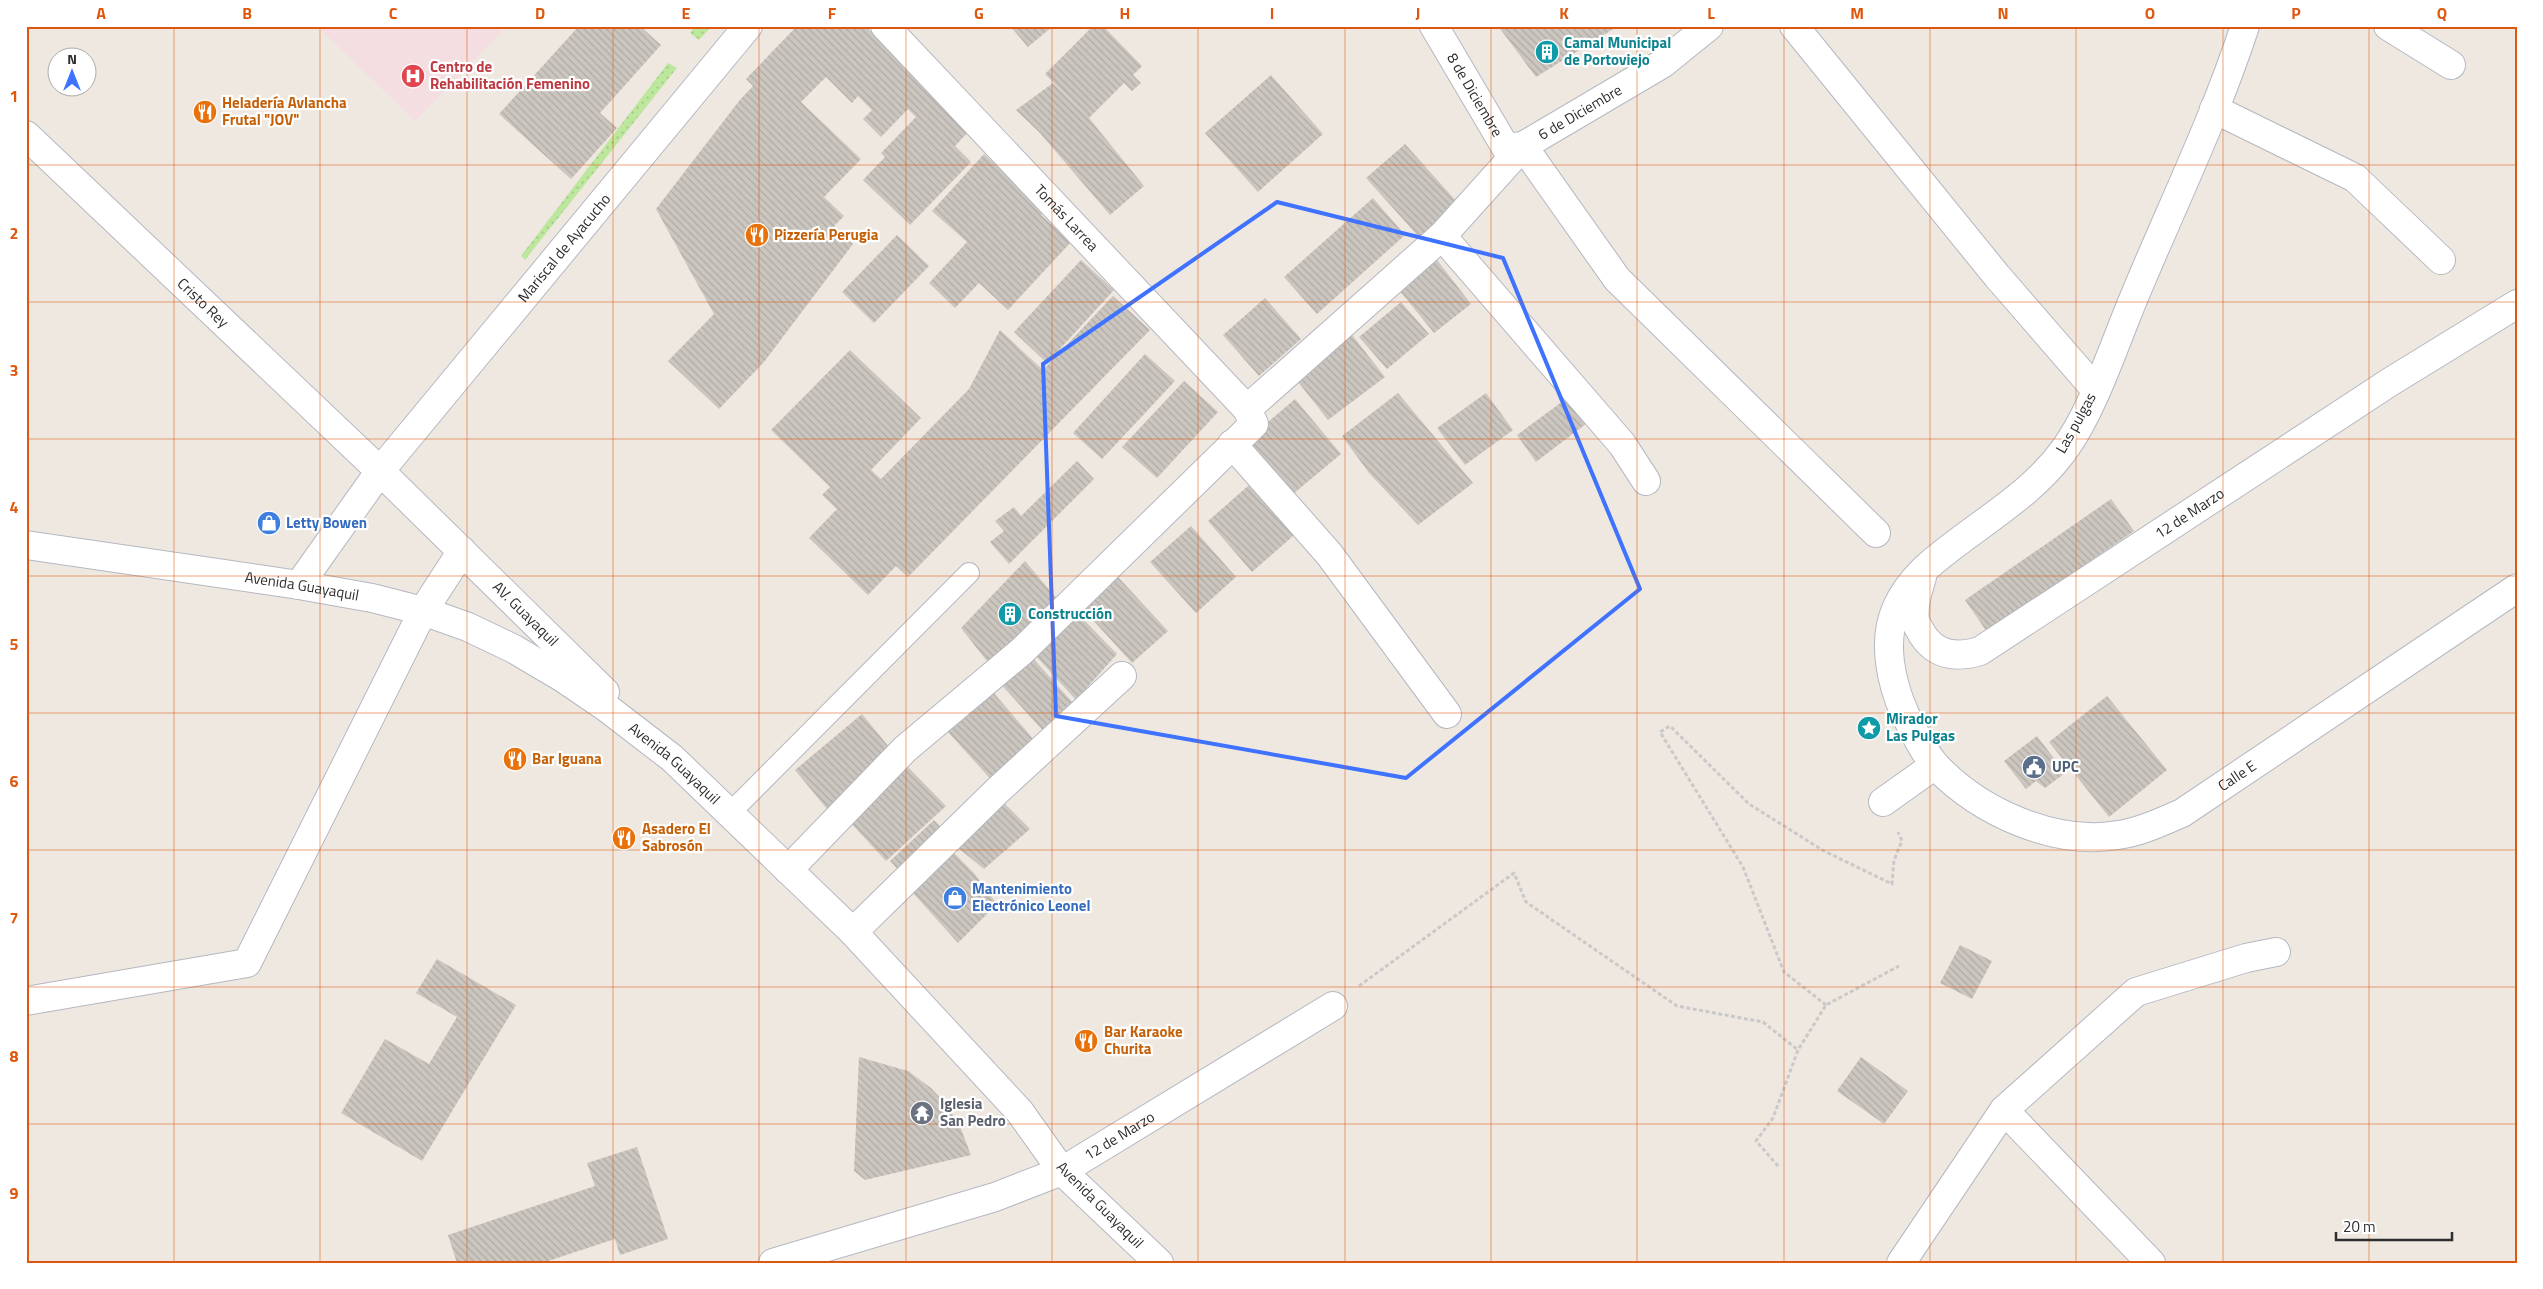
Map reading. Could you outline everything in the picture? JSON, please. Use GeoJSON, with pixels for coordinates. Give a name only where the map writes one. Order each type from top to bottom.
{"type":"FeatureCollection","features":[{"type":"Feature","properties":{"kind":"street","name":"Mariscal de Ayacucho"},"geometry":{"type":"LineString","coordinates":[[299,585],[380,471],[748,26]]}},
{"type":"Feature","properties":{"kind":"street","name":"Tomás Larrea"},"geometry":{"type":"LineString","coordinates":[[885,26],[1247,409]]}},
{"type":"Feature","properties":{"kind":"street","name":"8 de Diciembre"},"geometry":{"type":"LineString","coordinates":[[1434,26],[1506,148],[1523,146]]}},
{"type":"Feature","properties":{"kind":"street","name":"6 de Diciembre"},"geometry":{"type":"LineString","coordinates":[[1247,409],[1442,236],[1523,146],[1662,64],[1709,26]]}},
{"type":"Feature","properties":{"kind":"street"},"geometry":{"type":"LineString","coordinates":[[1794,26],[1997,276],[2095,390]]}},
{"type":"Feature","properties":{"kind":"street","name":"Las pulgas"},"geometry":{"type":"LineString","coordinates":[[1935,765],[1914,732],[1899,702],[1890,669],[1890,638],[1894,611],[1906,588],[1925,567],[2024,493],[2046,472],[2065,449],[2095,390],[2214,109],[2245,26]]}},
{"type":"Feature","properties":{"kind":"street"},"geometry":{"type":"LineString","coordinates":[[2388,26],[2451,65]]}},
{"type":"Feature","properties":{"kind":"street"},"geometry":{"type":"LineString","coordinates":[[2214,109],[2355,178],[2442,260]]}},
{"type":"Feature","properties":{"kind":"street","name":"Cristo Rey"},"geometry":{"type":"LineString","coordinates":[[26,135],[380,471]]}},
{"type":"Feature","properties":{"kind":"street"},"geometry":{"type":"LineString","coordinates":[[1523,146],[1617,279],[1876,533]]}},
{"type":"Feature","properties":{"kind":"street"},"geometry":{"type":"LineString","coordinates":[[1442,236],[1622,444],[1646,482]]}},
{"type":"Feature","properties":{"kind":"street","name":"12 de Marzo"},"geometry":{"type":"LineString","coordinates":[[1925,567],[1915,600],[1915,622],[1928,643],[1947,654],[1965,656],[1980,651],[2390,382],[2517,304]]}},
{"type":"Feature","properties":{"kind":"street"},"geometry":{"type":"LineString","coordinates":[[788,870],[905,749],[1022,651],[1254,424],[1247,409]]}},
{"type":"Feature","properties":{"kind":"street"},"geometry":{"type":"LineString","coordinates":[[1232,444],[1329,554],[1447,714]]}},
{"type":"Feature","properties":{"kind":"street","name":"AV. Guayaquil"},"geometry":{"type":"LineString","coordinates":[[380,471],[672,758]]}},
{"type":"Feature","properties":{"kind":"street","name":"Avenida Guayaquil"},"geometry":{"type":"LineString","coordinates":[[26,545],[299,585],[372,598],[423,611],[468,627],[514,649],[564,678],[608,708],[672,758],[853,932],[1020,1112],[1062,1170],[1159,1263]]}},
{"type":"Feature","properties":{"kind":"street"},"geometry":{"type":"LineString","coordinates":[[26,1001],[247,963],[423,611],[462,551]]}},
{"type":"Feature","properties":{"kind":"street","name":"Calle E"},"geometry":{"type":"LineString","coordinates":[[1935,765],[1962,791],[1988,809],[2050,832],[2081,836],[2116,836],[2150,827],[2190,807],[2517,588]]}},
{"type":"Feature","properties":{"kind":"street"},"geometry":{"type":"LineString","coordinates":[[853,932],[997,791],[1122,676]]}},
{"type":"Feature","properties":{"kind":"street"},"geometry":{"type":"LineString","coordinates":[[1883,802],[1935,765]]}},
{"type":"Feature","properties":{"kind":"street"},"geometry":{"type":"LineString","coordinates":[[1902,1263],[2004,1110],[2136,992],[2246,958],[2276,952]]}},
{"type":"Feature","properties":{"kind":"street","name":"12 de Marzo"},"geometry":{"type":"LineString","coordinates":[[773,1263],[995,1197],[1062,1170],[1333,1006]]}},
{"type":"Feature","properties":{"kind":"street"},"geometry":{"type":"LineString","coordinates":[[2004,1110],[2151,1263]]}},
{"type":"Feature","properties":{"kind":"lane"},"geometry":{"type":"LineString","coordinates":[[730,814],[969,573]]}},
{"type":"Feature","properties":{"kind":"path"},"geometry":{"type":"LineString","coordinates":[[1826,1004],[1784,972],[1743,868],[1660,732],[1670,726],[1748,804],[1824,851],[1892,884],[1894,860],[1902,841],[1883,802]]}},
{"type":"Feature","properties":{"kind":"path"},"geometry":{"type":"LineString","coordinates":[[1333,1006],[1514,873],[1526,902],[1677,1006],[1763,1022],[1798,1050]]}},
{"type":"Feature","properties":{"kind":"path"},"geometry":{"type":"LineString","coordinates":[[1778,1166],[1756,1141],[1773,1118],[1798,1050],[1826,1004],[1899,966]]}},
{"type":"Feature","properties":{"kind":"highlighted area"},"geometry":{"type":"Polygon","coordinates":[[[1277,202],[1503,258],[1640,589],[1406,778],[1056,716],[1043,364],[1277,202]]]}},
{"type":"Feature","properties":{"kind":"shaded area","name":"Centro de Rehabilitación Femenino"},"geometry":{"type":"Polygon","coordinates":[[[317,26],[496,26],[501,32],[415,121],[317,26]]]}},
{"type":"Feature","properties":{"kind":"green space"},"geometry":{"type":"Polygon","coordinates":[[[695,26],[712,26],[699,40],[690,33],[695,26]]]}},
{"type":"Feature","properties":{"kind":"green space"},"geometry":{"type":"Polygon","coordinates":[[[668,63],[677,68],[525,260],[521,256],[668,63]]]}},
{"type":"Feature","properties":{"kind":"building"},"geometry":{"type":"Polygon","coordinates":[[[579,26],[640,26],[661,45],[600,113],[617,128],[571,179],[499,114],[579,26]]]}},
{"type":"Feature","properties":{"kind":"building"},"geometry":{"type":"Polygon","coordinates":[[[797,26],[865,26],[972,128],[955,146],[971,162],[910,225],[863,180],[885,157],[881,153],[916,117],[908,109],[881,137],[863,119],[872,110],[858,96],[852,103],[826,77],[801,102],[861,159],[824,197],[844,216],[834,226],[853,244],[764,362],[719,409],[668,361],[714,314],[656,209],[739,101],[753,86],[746,79],[797,26]]]}},
{"type":"Feature","properties":{"kind":"building"},"geometry":{"type":"Polygon","coordinates":[[[1010,26],[1053,26],[1028,47],[1010,26]]]}},
{"type":"Feature","properties":{"kind":"building"},"geometry":{"type":"Polygon","coordinates":[[[1093,26],[1103,26],[1142,66],[1133,75],[1141,83],[1132,91],[1124,83],[1089,118],[1144,186],[1110,215],[1040,133],[1016,110],[1053,83],[1088,117],[1045,74],[1093,26]]]}},
{"type":"Feature","properties":{"kind":"building","name":"Camal Municipal de Portoviejo"},"geometry":{"type":"Polygon","coordinates":[[[1498,26],[1618,26],[1536,77],[1498,26]]]}},
{"type":"Feature","properties":{"kind":"building"},"geometry":{"type":"Polygon","coordinates":[[[1271,75],[1323,134],[1258,192],[1205,133],[1271,75]]]}},
{"type":"Feature","properties":{"kind":"building"},"geometry":{"type":"Polygon","coordinates":[[[1405,144],[1458,203],[1419,237],[1366,178],[1405,144]]]}},
{"type":"Feature","properties":{"kind":"building"},"geometry":{"type":"Polygon","coordinates":[[[984,154],[1045,210],[1041,215],[1071,242],[1008,310],[979,283],[955,308],[929,283],[967,242],[932,211],[984,154]]]}},
{"type":"Feature","properties":{"kind":"building"},"geometry":{"type":"Polygon","coordinates":[[[1373,198],[1405,235],[1317,314],[1284,277],[1373,198]]]}},
{"type":"Feature","properties":{"kind":"building"},"geometry":{"type":"Polygon","coordinates":[[[897,235],[929,266],[874,323],[842,292],[897,235]]]}},
{"type":"Feature","properties":{"kind":"building"},"geometry":{"type":"Polygon","coordinates":[[[1081,260],[1114,290],[1047,363],[1014,332],[1081,260]]]}},
{"type":"Feature","properties":{"kind":"building"},"geometry":{"type":"Polygon","coordinates":[[[1437,260],[1471,304],[1434,333],[1399,290],[1437,260]]]}},
{"type":"Feature","properties":{"kind":"building"},"geometry":{"type":"Polygon","coordinates":[[[1113,296],[1150,330],[908,577],[896,566],[868,595],[809,538],[837,509],[822,495],[830,487],[771,430],[850,350],[921,418],[871,470],[881,479],[969,389],[1000,330],[1043,370],[1113,296]]]}},
{"type":"Feature","properties":{"kind":"building"},"geometry":{"type":"Polygon","coordinates":[[[1265,298],[1301,339],[1259,376],[1223,335],[1265,298]]]}},
{"type":"Feature","properties":{"kind":"building"},"geometry":{"type":"Polygon","coordinates":[[[1401,302],[1429,334],[1387,369],[1359,337],[1401,302]]]}},
{"type":"Feature","properties":{"kind":"building"},"geometry":{"type":"Polygon","coordinates":[[[1352,335],[1385,377],[1328,420],[1295,378],[1352,335]]]}},
{"type":"Feature","properties":{"kind":"building"},"geometry":{"type":"Polygon","coordinates":[[[1145,354],[1175,381],[1102,459],[1073,433],[1145,354]]]}},
{"type":"Feature","properties":{"kind":"building"},"geometry":{"type":"Polygon","coordinates":[[[1184,381],[1218,412],[1157,478],[1122,447],[1184,381]]]}},
{"type":"Feature","properties":{"kind":"building"},"geometry":{"type":"Polygon","coordinates":[[[1398,393],[1473,483],[1418,525],[1369,473],[1342,436],[1398,393]]]}},
{"type":"Feature","properties":{"kind":"building"},"geometry":{"type":"Polygon","coordinates":[[[1486,393],[1513,430],[1465,465],[1437,428],[1486,393]]]}},
{"type":"Feature","properties":{"kind":"building"},"geometry":{"type":"Polygon","coordinates":[[[1570,396],[1591,420],[1536,462],[1517,435],[1570,396]]]}},
{"type":"Feature","properties":{"kind":"building"},"geometry":{"type":"Polygon","coordinates":[[[1295,399],[1341,454],[1293,494],[1247,440],[1295,399]]]}},
{"type":"Feature","properties":{"kind":"building"},"geometry":{"type":"Polygon","coordinates":[[[1077,461],[1094,479],[1009,564],[990,542],[1004,531],[995,521],[1014,507],[1021,516],[1077,461]]]}},
{"type":"Feature","properties":{"kind":"building"},"geometry":{"type":"Polygon","coordinates":[[[1256,479],[1301,529],[1252,572],[1208,521],[1256,479]]]}},
{"type":"Feature","properties":{"kind":"building"},"geometry":{"type":"Polygon","coordinates":[[[2111,499],[2134,531],[1987,632],[1965,600],[2111,499]]]}},
{"type":"Feature","properties":{"kind":"building"},"geometry":{"type":"Polygon","coordinates":[[[1191,526],[1236,577],[1196,613],[1150,562],[1191,526]]]}},
{"type":"Feature","properties":{"kind":"building","name":"Construcción"},"geometry":{"type":"Polygon","coordinates":[[[1025,561],[1058,600],[994,670],[961,628],[1025,561]]]}},
{"type":"Feature","properties":{"kind":"building"},"geometry":{"type":"Polygon","coordinates":[[[1118,577],[1168,631],[1132,663],[1082,608],[1118,577]]]}},
{"type":"Feature","properties":{"kind":"building"},"geometry":{"type":"Polygon","coordinates":[[[1077,613],[1117,654],[1076,700],[1035,655],[1077,613]]]}},
{"type":"Feature","properties":{"kind":"building"},"geometry":{"type":"Polygon","coordinates":[[[1030,655],[1074,704],[1045,733],[999,682],[1030,655]]]}},
{"type":"Feature","properties":{"kind":"building"},"geometry":{"type":"Polygon","coordinates":[[[993,692],[1041,748],[995,784],[948,732],[993,692]]]}},
{"type":"Feature","properties":{"kind":"building"},"geometry":{"type":"Polygon","coordinates":[[[2107,696],[2167,770],[2109,817],[2049,742],[2107,696]]]}},
{"type":"Feature","properties":{"kind":"building"},"geometry":{"type":"Polygon","coordinates":[[[862,714],[894,753],[827,809],[795,770],[862,714]]]}},
{"type":"Feature","properties":{"kind":"building","name":"UPC"},"geometry":{"type":"Polygon","coordinates":[[[2037,736],[2065,773],[2045,788],[2036,781],[2026,789],[2004,761],[2037,736]]]}},
{"type":"Feature","properties":{"kind":"building"},"geometry":{"type":"Polygon","coordinates":[[[906,765],[946,806],[886,861],[847,819],[906,765]]]}},
{"type":"Feature","properties":{"kind":"building"},"geometry":{"type":"Polygon","coordinates":[[[999,798],[1030,829],[984,869],[957,847],[999,798]]]}},
{"type":"Feature","properties":{"kind":"building"},"geometry":{"type":"Polygon","coordinates":[[[934,820],[948,835],[905,877],[890,861],[934,820]]]}},
{"type":"Feature","properties":{"kind":"building","name":"Mantenimiento Electrónico Leonel"},"geometry":{"type":"Polygon","coordinates":[[[953,852],[974,873],[997,904],[958,943],[913,893],[953,852]]]}},
{"type":"Feature","properties":{"kind":"building"},"geometry":{"type":"Polygon","coordinates":[[[1960,945],[1992,961],[1972,999],[1940,983],[1960,945]]]}},
{"type":"Feature","properties":{"kind":"building"},"geometry":{"type":"Polygon","coordinates":[[[437,959],[516,1005],[422,1161],[341,1113],[385,1039],[429,1064],[457,1017],[416,993],[437,959]]]}},
{"type":"Feature","properties":{"kind":"building"},"geometry":{"type":"Polygon","coordinates":[[[859,1057],[908,1071],[931,1088],[948,1106],[961,1129],[971,1155],[865,1180],[854,1171],[859,1057]]]}},
{"type":"Feature","properties":{"kind":"building"},"geometry":{"type":"Polygon","coordinates":[[[1861,1057],[1908,1091],[1884,1124],[1837,1091],[1861,1057]]]}},
{"type":"Feature","properties":{"kind":"building"},"geometry":{"type":"Polygon","coordinates":[[[637,1147],[668,1239],[620,1255],[615,1239],[542,1263],[457,1263],[448,1235],[595,1186],[587,1163],[637,1147]]]}},
{"type":"Feature","properties":{"kind":"place","name":"Camal Municipal de Portoviejo"},"geometry":{"type":"Point","coordinates":[1547,52]}},
{"type":"Feature","properties":{"kind":"place","name":"Centro de Rehabilitación Femenino"},"geometry":{"type":"Point","coordinates":[413,76]}},
{"type":"Feature","properties":{"kind":"place","name":"Heladería Avlancha Frutal \"JOV\""},"geometry":{"type":"Point","coordinates":[205,112]}},
{"type":"Feature","properties":{"kind":"place","name":"Pizzería Perugia"},"geometry":{"type":"Point","coordinates":[757,235]}},
{"type":"Feature","properties":{"kind":"place","name":"Letty Bowen"},"geometry":{"type":"Point","coordinates":[269,523]}},
{"type":"Feature","properties":{"kind":"place","name":"Construcción"},"geometry":{"type":"Point","coordinates":[1010,614]}},
{"type":"Feature","properties":{"kind":"place","name":"Mirador Las Pulgas"},"geometry":{"type":"Point","coordinates":[1869,728]}},
{"type":"Feature","properties":{"kind":"place","name":"Bar Iguana"},"geometry":{"type":"Point","coordinates":[515,759]}},
{"type":"Feature","properties":{"kind":"place","name":"UPC"},"geometry":{"type":"Point","coordinates":[2034,767]}},
{"type":"Feature","properties":{"kind":"place","name":"Asadero El Sabrosón"},"geometry":{"type":"Point","coordinates":[624,838]}},
{"type":"Feature","properties":{"kind":"place","name":"Mantenimiento Electrónico Leonel"},"geometry":{"type":"Point","coordinates":[955,898]}},
{"type":"Feature","properties":{"kind":"place","name":"Bar Karaoke Churita"},"geometry":{"type":"Point","coordinates":[1086,1041]}},
{"type":"Feature","properties":{"kind":"place","name":"Iglesia San Pedro"},"geometry":{"type":"Point","coordinates":[922,1113]}}]}
